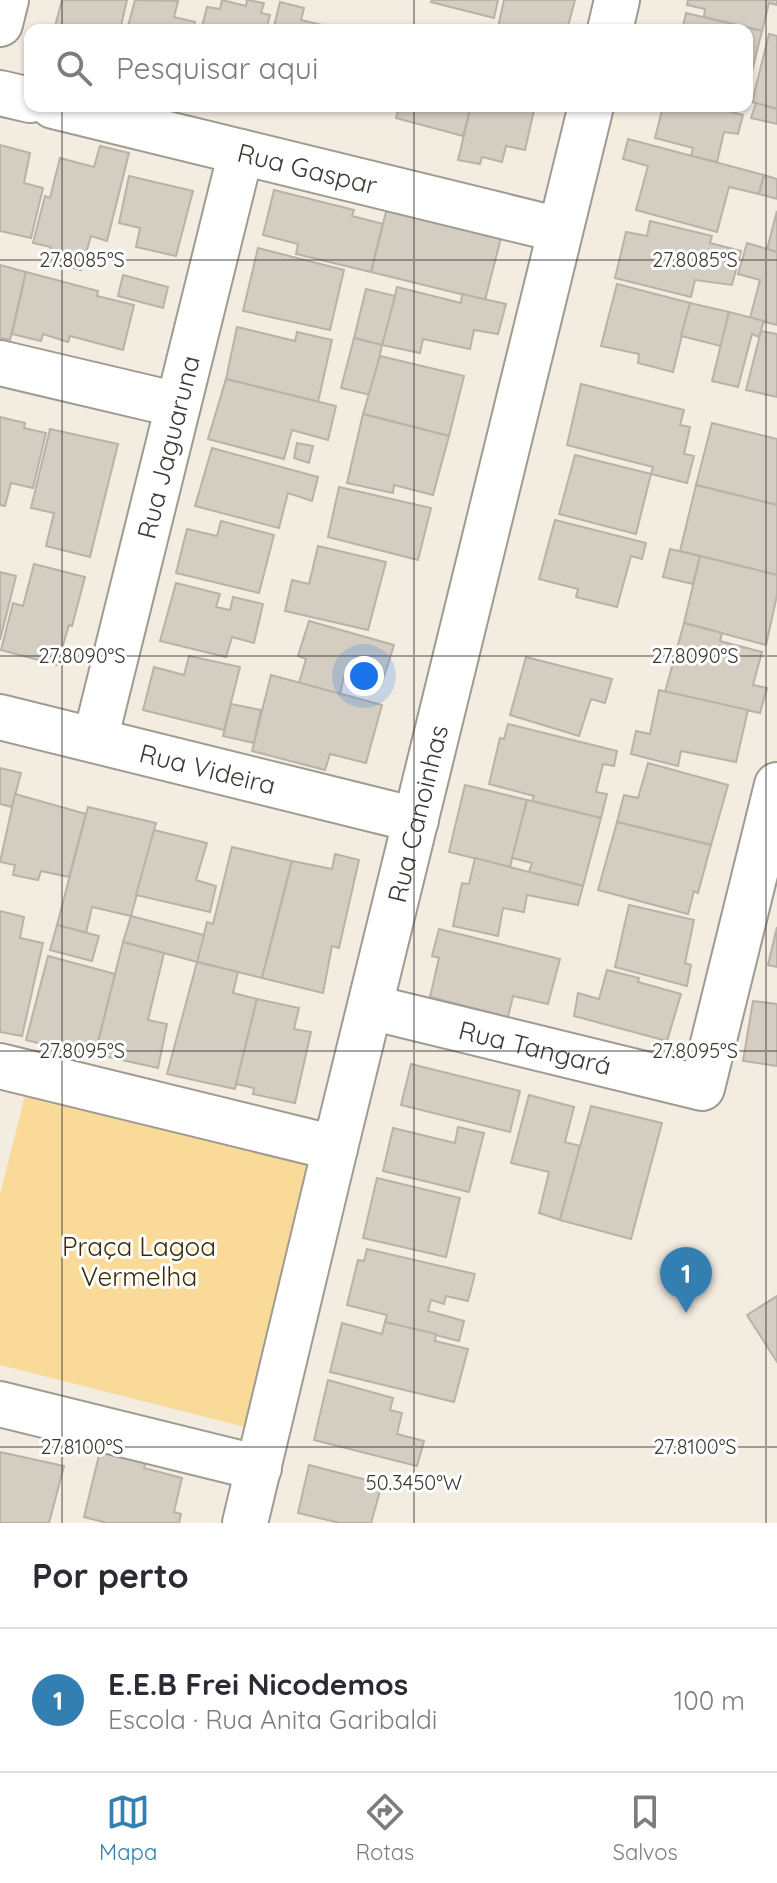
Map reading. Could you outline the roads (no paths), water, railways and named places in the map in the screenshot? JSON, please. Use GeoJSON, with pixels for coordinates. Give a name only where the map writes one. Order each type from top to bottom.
{"type":"FeatureCollection","features":[{"type":"Feature","properties":{"kind":"street"},"geometry":{"type":"LineString","coordinates":[[0,24],[6,0]]}},
{"type":"Feature","properties":{"kind":"street"},"geometry":{"type":"LineString","coordinates":[[611,24],[617,0]]}},
{"type":"Feature","properties":{"kind":"street"},"geometry":{"type":"LineString","coordinates":[[0,93],[24,99]]}},
{"type":"Feature","properties":{"kind":"street","name":"Rua Gaspar"},"geometry":{"type":"LineString","coordinates":[[78,112],[560,230]]}},
{"type":"Feature","properties":{"kind":"street","name":"Rua Canoinhas"},"geometry":{"type":"LineString","coordinates":[[245,1523],[590,112]]}},
{"type":"Feature","properties":{"kind":"street","name":"Rua Jaguaruna"},"geometry":{"type":"LineString","coordinates":[[95,740],[241,152]]}},
{"type":"Feature","properties":{"kind":"street"},"geometry":{"type":"LineString","coordinates":[[0,363],[178,405]]}},
{"type":"Feature","properties":{"kind":"street","name":"Rua Videira"},"geometry":{"type":"LineString","coordinates":[[0,717],[416,820]]}},
{"type":"Feature","properties":{"kind":"street","name":"Rua Tangará"},"geometry":{"type":"LineString","coordinates":[[370,1007],[702,1088],[777,785]]}},
{"type":"Feature","properties":{"kind":"street"},"geometry":{"type":"LineString","coordinates":[[0,1066],[335,1148]]}},
{"type":"Feature","properties":{"kind":"street"},"geometry":{"type":"LineString","coordinates":[[0,1404],[259,1468]]}},
{"type":"Feature","properties":{"kind":"place","name":"E.E.B Frei Nicodemos"},"geometry":{"type":"Point","coordinates":[686,1313]}},
{"type":"Feature","properties":{"kind":"park label","name":"Praça Lagoa Vermelha"},"geometry":{"type":"Point","coordinates":[139,1261]}}]}
